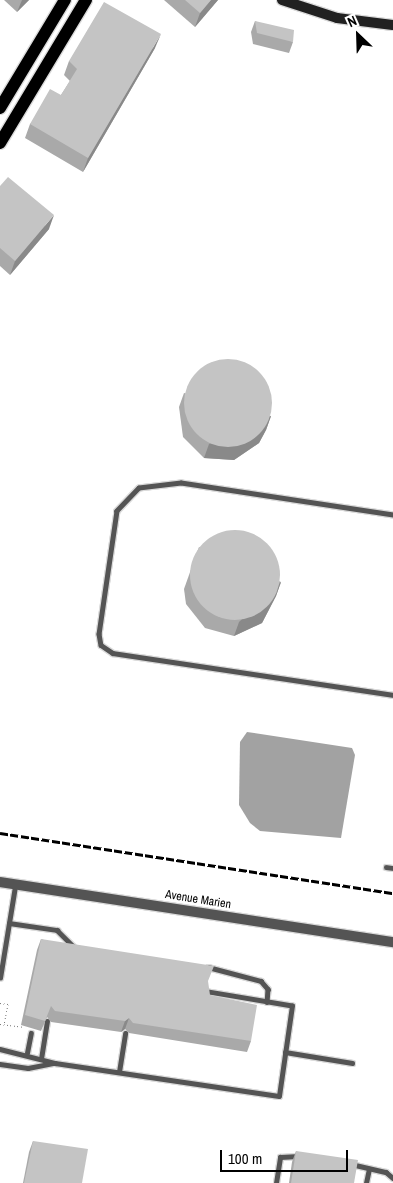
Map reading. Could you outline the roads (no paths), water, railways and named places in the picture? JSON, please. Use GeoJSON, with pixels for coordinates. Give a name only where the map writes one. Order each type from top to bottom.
{"type":"FeatureCollection","features":[{"type":"Feature","properties":{"kind":"main road"},"geometry":{"type":"LineString","coordinates":[[0,108],[65,0]]}},
{"type":"Feature","properties":{"kind":"main road"},"geometry":{"type":"LineString","coordinates":[[0,143],[86,0]]}},
{"type":"Feature","properties":{"kind":"main road"},"geometry":{"type":"LineString","coordinates":[[282,0],[337,18],[393,25]]}},
{"type":"Feature","properties":{"kind":"street","name":"Avenue Marien"},"geometry":{"type":"LineString","coordinates":[[0,882],[393,942]]}},
{"type":"Feature","properties":{"kind":"lane"},"geometry":{"type":"LineString","coordinates":[[393,514],[181,483],[139,488],[117,512],[99,634],[101,645],[113,653],[393,695]]}},
{"type":"Feature","properties":{"kind":"lane"},"geometry":{"type":"LineString","coordinates":[[386,867],[393,868]]}},
{"type":"Feature","properties":{"kind":"lane"},"geometry":{"type":"LineString","coordinates":[[0,978],[2,951],[15,884]]}},
{"type":"Feature","properties":{"kind":"lane"},"geometry":{"type":"LineString","coordinates":[[9,922],[57,930],[81,950]]}},
{"type":"Feature","properties":{"kind":"lane"},"geometry":{"type":"LineString","coordinates":[[197,966],[261,980],[268,989],[267,1002]]}},
{"type":"Feature","properties":{"kind":"lane"},"geometry":{"type":"LineString","coordinates":[[0,1049],[27,1054],[55,1063],[279,1096],[292,1006],[208,992]]}},
{"type":"Feature","properties":{"kind":"lane"},"geometry":{"type":"LineString","coordinates":[[40,1066],[47,1021]]}},
{"type":"Feature","properties":{"kind":"lane"},"geometry":{"type":"LineString","coordinates":[[27,1054],[31,1033]]}},
{"type":"Feature","properties":{"kind":"lane"},"geometry":{"type":"LineString","coordinates":[[119,1072],[125,1033]]}},
{"type":"Feature","properties":{"kind":"lane"},"geometry":{"type":"LineString","coordinates":[[285,1052],[352,1063]]}},
{"type":"Feature","properties":{"kind":"lane"},"geometry":{"type":"LineString","coordinates":[[0,1064],[40,1066],[55,1063]]}},
{"type":"Feature","properties":{"kind":"lane"},"geometry":{"type":"LineString","coordinates":[[276,1183],[282,1156],[308,1158]]}},
{"type":"Feature","properties":{"kind":"lane"},"geometry":{"type":"LineString","coordinates":[[345,1163],[368,1168],[393,1178]]}},
{"type":"Feature","properties":{"kind":"lane"},"geometry":{"type":"LineString","coordinates":[[366,1183],[368,1168]]}},
{"type":"Feature","properties":{"kind":"railway"},"geometry":{"type":"LineString","coordinates":[[0,833],[393,893]]}}]}
